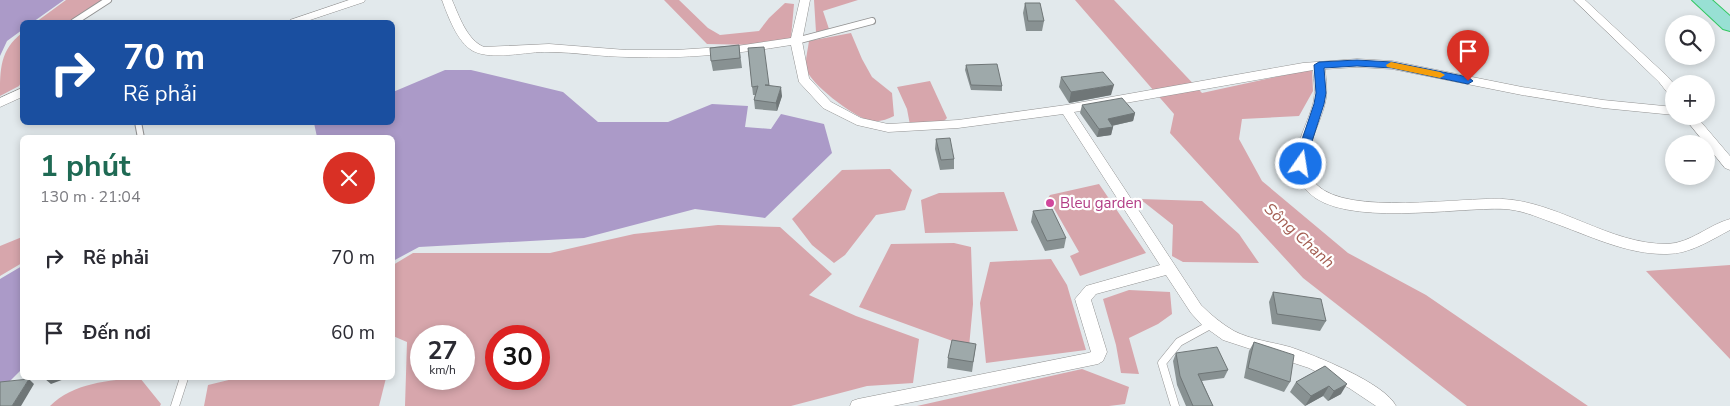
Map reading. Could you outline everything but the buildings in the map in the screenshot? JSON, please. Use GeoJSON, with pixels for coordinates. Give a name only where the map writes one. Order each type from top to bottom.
{"type":"FeatureCollection","features":[{"type":"Feature","properties":{"kind":"highway"},"geometry":{"type":"LineString","coordinates":[[1702,0],[1730,25]]}},
{"type":"Feature","properties":{"kind":"street"},"geometry":{"type":"LineString","coordinates":[[300,20],[360,0]]}},
{"type":"Feature","properties":{"kind":"street"},"geometry":{"type":"LineString","coordinates":[[447,0],[459,26],[471,43],[479,49],[489,51],[548,48],[645,54],[765,47],[796,41]]}},
{"type":"Feature","properties":{"kind":"street"},"geometry":{"type":"LineString","coordinates":[[805,0],[796,41],[803,79],[827,105],[857,121],[888,128],[958,124],[1066,109],[1319,65],[1357,63],[1392,65],[1522,91],[1603,104],[1665,110]]}},
{"type":"Feature","properties":{"kind":"street"},"geometry":{"type":"LineString","coordinates":[[1579,0],[1665,82]]}},
{"type":"Feature","properties":{"kind":"street"},"geometry":{"type":"LineString","coordinates":[[1319,65],[1321,93],[1301,157],[1301,164],[1309,184],[1333,202],[1366,207],[1440,208],[1515,205],[1611,237],[1639,245],[1667,249],[1681,246],[1730,224]]}},
{"type":"Feature","properties":{"kind":"street"},"geometry":{"type":"LineString","coordinates":[[0,103],[20,93]]}},
{"type":"Feature","properties":{"kind":"street"},"geometry":{"type":"LineString","coordinates":[[1066,109],[1169,268],[1210,325],[1232,338],[1292,354],[1337,374],[1388,406]]}},
{"type":"Feature","properties":{"kind":"street"},"geometry":{"type":"LineString","coordinates":[[1697,125],[1730,165]]}},
{"type":"Feature","properties":{"kind":"street"},"geometry":{"type":"LineString","coordinates":[[868,405],[1092,359],[1099,352],[1083,299],[1086,294],[1091,290],[1169,268]]}},
{"type":"Feature","properties":{"kind":"lane"},"geometry":{"type":"LineString","coordinates":[[77,20],[108,0]]}},
{"type":"Feature","properties":{"kind":"lane"},"geometry":{"type":"LineString","coordinates":[[796,41],[872,20]]}},
{"type":"Feature","properties":{"kind":"lane"},"geometry":{"type":"LineString","coordinates":[[1175,406],[1162,363],[1179,342],[1210,325]]}},
{"type":"Feature","properties":{"kind":"lane"},"geometry":{"type":"LineString","coordinates":[[175,406],[183,380]]}},
{"type":"Feature","properties":{"kind":"shaded area"},"geometry":{"type":"Polygon","coordinates":[[[0,0],[64,0],[36,20],[20,20],[20,31],[7,41],[0,56],[0,0]]]}},
{"type":"Feature","properties":{"kind":"shaded area"},"geometry":{"type":"Polygon","coordinates":[[[445,70],[471,70],[563,92],[598,122],[668,122],[712,104],[748,106],[745,127],[771,129],[781,114],[824,124],[832,153],[765,218],[695,209],[584,238],[419,247],[395,260],[395,135],[317,135],[314,125],[395,125],[395,91],[445,70]]]}},
{"type":"Feature","properties":{"kind":"shaded area"},"geometry":{"type":"Polygon","coordinates":[[[20,267],[20,371],[0,391],[0,279],[20,267]]]}},
{"type":"Feature","properties":{"kind":"water"},"geometry":{"type":"Polygon","coordinates":[[[66,0],[102,0],[72,20],[39,20],[66,0]]]}},
{"type":"Feature","properties":{"kind":"water"},"geometry":{"type":"Polygon","coordinates":[[[664,0],[679,0],[708,28],[720,35],[759,31],[769,18],[785,3],[794,4],[791,38],[757,45],[707,44],[664,0]]]}},
{"type":"Feature","properties":{"kind":"water"},"geometry":{"type":"Polygon","coordinates":[[[814,0],[858,0],[823,11],[829,29],[816,32],[814,0]]]}},
{"type":"Feature","properties":{"kind":"water","name":"Sông Chanh"},"geometry":{"type":"Polygon","coordinates":[[[1075,0],[1114,0],[1202,93],[1312,69],[1313,91],[1299,116],[1242,119],[1239,139],[1262,181],[1348,253],[1426,295],[1588,406],[1467,406],[1303,278],[1170,133],[1174,114],[1075,0]]]}},
{"type":"Feature","properties":{"kind":"water"},"geometry":{"type":"Polygon","coordinates":[[[851,33],[872,77],[892,93],[894,116],[878,121],[871,121],[861,117],[832,98],[809,74],[806,68],[806,58],[809,41],[851,33]]]}},
{"type":"Feature","properties":{"kind":"water"},"geometry":{"type":"Polygon","coordinates":[[[20,35],[20,84],[0,96],[0,77],[5,53],[20,35]]]}},
{"type":"Feature","properties":{"kind":"water"},"geometry":{"type":"Polygon","coordinates":[[[930,81],[947,118],[944,121],[910,125],[907,109],[897,87],[930,81]]]}},
{"type":"Feature","properties":{"kind":"water"},"geometry":{"type":"Polygon","coordinates":[[[890,169],[912,190],[905,210],[876,215],[845,255],[834,263],[812,245],[792,219],[842,170],[890,169]]]}},
{"type":"Feature","properties":{"kind":"water"},"geometry":{"type":"Polygon","coordinates":[[[1099,184],[1146,253],[1080,276],[1070,256],[1079,252],[1048,198],[1050,195],[1099,184]]]}},
{"type":"Feature","properties":{"kind":"water"},"geometry":{"type":"Polygon","coordinates":[[[1004,192],[1018,231],[925,233],[921,200],[939,193],[1004,192]]]}},
{"type":"Feature","properties":{"kind":"water"},"geometry":{"type":"Polygon","coordinates":[[[1140,199],[1202,201],[1239,234],[1259,263],[1183,262],[1172,256],[1173,225],[1140,199]]]}},
{"type":"Feature","properties":{"kind":"water"},"geometry":{"type":"Polygon","coordinates":[[[718,225],[780,227],[832,274],[809,295],[856,316],[919,339],[913,383],[867,386],[791,406],[405,406],[407,342],[395,337],[395,264],[413,253],[550,253],[634,234],[718,225]]]}},
{"type":"Feature","properties":{"kind":"water"},"geometry":{"type":"Polygon","coordinates":[[[20,238],[20,264],[0,276],[0,246],[20,238]]]}},
{"type":"Feature","properties":{"kind":"water"},"geometry":{"type":"Polygon","coordinates":[[[954,243],[971,247],[973,304],[969,347],[859,307],[891,244],[954,243]]]}},
{"type":"Feature","properties":{"kind":"water"},"geometry":{"type":"Polygon","coordinates":[[[1051,259],[1067,285],[1086,350],[986,363],[980,303],[990,262],[1051,259]]]}},
{"type":"Feature","properties":{"kind":"water"},"geometry":{"type":"Polygon","coordinates":[[[1730,265],[1730,359],[1646,271],[1730,265]]]}},
{"type":"Feature","properties":{"kind":"water"},"geometry":{"type":"Polygon","coordinates":[[[1129,290],[1170,292],[1172,314],[1158,324],[1129,338],[1139,374],[1121,373],[1116,345],[1103,299],[1129,290]]]}},
{"type":"Feature","properties":{"kind":"water"},"geometry":{"type":"Polygon","coordinates":[[[1082,369],[1129,387],[1125,404],[1109,406],[917,406],[1082,369]]]}},
{"type":"Feature","properties":{"kind":"water"},"geometry":{"type":"Polygon","coordinates":[[[142,380],[161,404],[160,406],[50,406],[69,392],[104,382],[142,380]]]}},
{"type":"Feature","properties":{"kind":"water"},"geometry":{"type":"Polygon","coordinates":[[[229,380],[386,380],[379,406],[204,406],[208,385],[229,380]]]}},
{"type":"Feature","properties":{"kind":"slow traffic"},"geometry":{"type":"LineString","coordinates":[[1391,65],[1440,75]]}},
{"type":"Feature","properties":{"kind":"place","name":"Bleu garden"},"geometry":{"type":"Point","coordinates":[1050,203]}},
{"type":"Feature","properties":{"kind":"route"},"geometry":{"type":"LineString","coordinates":[[1301,164],[1301,157],[1319,104],[1321,93],[1319,65],[1357,63],[1392,65],[1468,81]]}}]}
